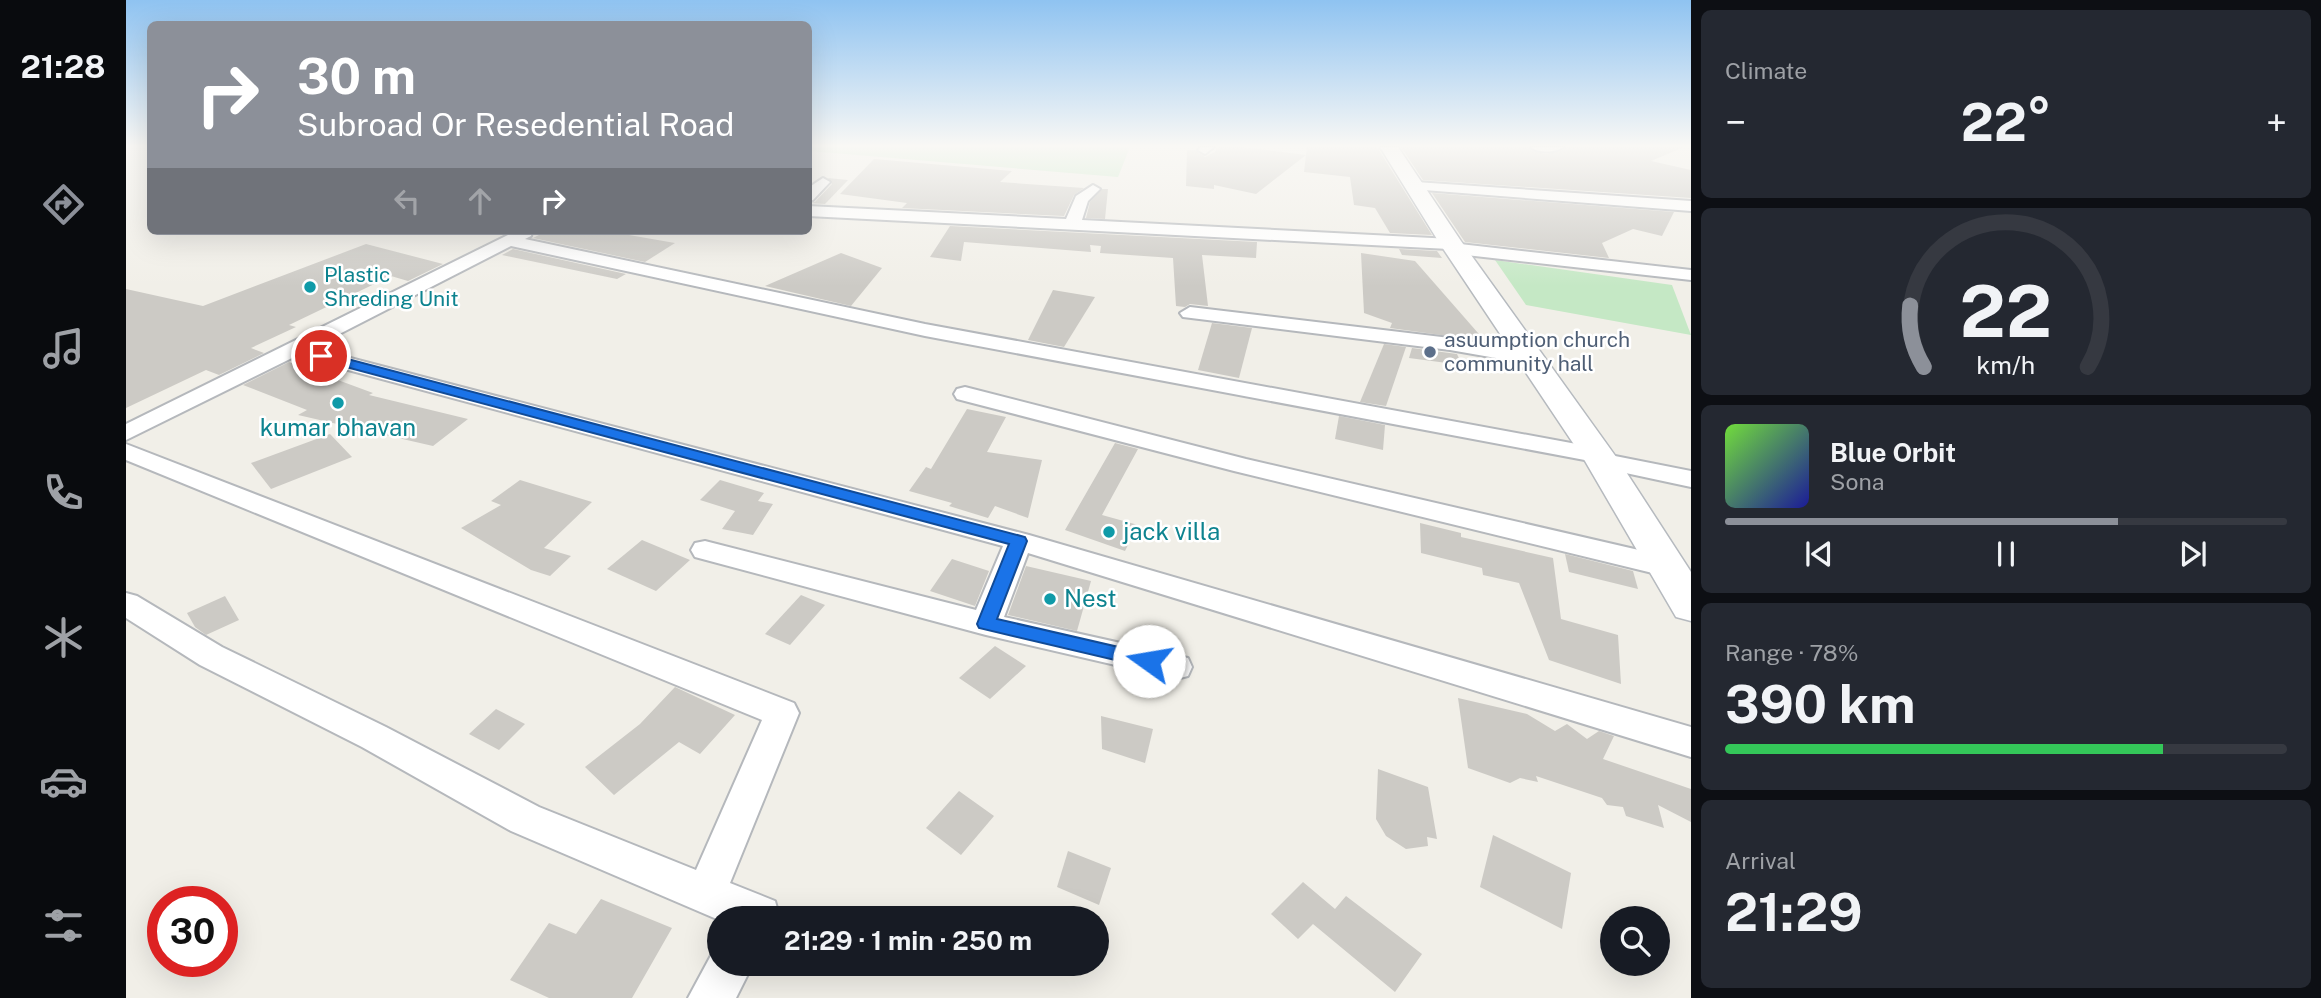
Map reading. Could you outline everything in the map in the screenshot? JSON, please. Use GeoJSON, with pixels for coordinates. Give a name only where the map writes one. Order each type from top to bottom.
{"type":"FeatureCollection","features":[{"type":"Feature","properties":{"kind":"main road"},"geometry":{"type":"LineString","coordinates":[[1421,194],[1454,247],[1600,458],[1691,606]]}},
{"type":"Feature","properties":{"kind":"street"},"geometry":{"type":"LineString","coordinates":[[1073,223],[1081,199],[1088,194]]}},
{"type":"Feature","properties":{"kind":"street"},"geometry":{"type":"LineString","coordinates":[[1520,194],[1691,206]]}},
{"type":"Feature","properties":{"kind":"street"},"geometry":{"type":"LineString","coordinates":[[812,211],[1073,223],[1454,247],[1691,275]]}},
{"type":"Feature","properties":{"kind":"street"},"geometry":{"type":"LineString","coordinates":[[126,433],[522,235]]}},
{"type":"Feature","properties":{"kind":"street"},"geometry":{"type":"LineString","coordinates":[[510,241],[925,330],[1600,458],[1691,479]]}},
{"type":"Feature","properties":{"kind":"street"},"geometry":{"type":"LineString","coordinates":[[1190,313],[1450,344],[1531,358]]}},
{"type":"Feature","properties":{"kind":"street"},"geometry":{"type":"LineString","coordinates":[[294,349],[1019,541],[1691,742]]}},
{"type":"Feature","properties":{"kind":"street"},"geometry":{"type":"LineString","coordinates":[[965,394],[1244,466],[1669,567]]}},
{"type":"Feature","properties":{"kind":"street"},"geometry":{"type":"LineString","coordinates":[[126,450],[782,713],[706,894]]}},
{"type":"Feature","properties":{"kind":"street"},"geometry":{"type":"LineString","coordinates":[[986,624],[1019,541]]}},
{"type":"Feature","properties":{"kind":"street"},"geometry":{"type":"LineString","coordinates":[[705,550],[986,624],[1175,667]]}},
{"type":"Feature","properties":{"kind":"street"},"geometry":{"type":"LineString","coordinates":[[126,604],[211,656],[374,737],[525,819],[735,906]]}},
{"type":"Feature","properties":{"kind":"street"},"geometry":{"type":"LineString","coordinates":[[711,998],[724,976]]}},
{"type":"Feature","properties":{"kind":"green space"},"geometry":{"type":"Polygon","coordinates":[[[1495,260],[1672,285],[1691,335],[1526,305],[1495,260]]]}},
{"type":"Feature","properties":{"kind":"building"},"geometry":{"type":"Polygon","coordinates":[[[823,194],[835,194],[825,204],[812,203],[823,194]]]}},
{"type":"Feature","properties":{"kind":"building"},"geometry":{"type":"Polygon","coordinates":[[[840,194],[1076,194],[1064,216],[902,208],[907,203],[840,194]]]}},
{"type":"Feature","properties":{"kind":"building"},"geometry":{"type":"Polygon","coordinates":[[[1098,194],[1108,194],[1105,219],[1086,218],[1090,202],[1098,194]]]}},
{"type":"Feature","properties":{"kind":"building"},"geometry":{"type":"Polygon","coordinates":[[[1352,194],[1406,194],[1432,235],[1390,233],[1375,208],[1354,205],[1352,194]]]}},
{"type":"Feature","properties":{"kind":"building"},"geometry":{"type":"Polygon","coordinates":[[[1432,194],[1674,212],[1662,236],[1633,229],[1602,243],[1609,258],[1465,242],[1432,194]]]}},
{"type":"Feature","properties":{"kind":"building"},"geometry":{"type":"Polygon","coordinates":[[[1625,194],[1691,194],[1691,198],[1625,194]]]}},
{"type":"Feature","properties":{"kind":"building"},"geometry":{"type":"Polygon","coordinates":[[[950,226],[1257,242],[1256,258],[1202,255],[1208,306],[1190,304],[1185,307],[1176,306],[1173,258],[1100,253],[1101,246],[1090,245],[1091,252],[964,242],[961,261],[930,257],[950,226]]]}},
{"type":"Feature","properties":{"kind":"building"},"geometry":{"type":"Polygon","coordinates":[[[539,235],[629,235],[675,243],[645,262],[533,238],[539,235]]]}},
{"type":"Feature","properties":{"kind":"building"},"geometry":{"type":"Polygon","coordinates":[[[366,244],[443,264],[408,281],[391,276],[289,325],[296,327],[251,348],[264,353],[219,375],[206,370],[126,408],[126,289],[203,306],[366,244]]]}},
{"type":"Feature","properties":{"kind":"building"},"geometry":{"type":"Polygon","coordinates":[[[513,249],[626,274],[617,279],[502,255],[513,249]]]}},
{"type":"Feature","properties":{"kind":"building"},"geometry":{"type":"Polygon","coordinates":[[[1399,249],[1437,251],[1442,258],[1402,255],[1399,249]]]}},
{"type":"Feature","properties":{"kind":"building"},"geometry":{"type":"Polygon","coordinates":[[[841,253],[882,268],[851,306],[765,286],[841,253]]]}},
{"type":"Feature","properties":{"kind":"building"},"geometry":{"type":"Polygon","coordinates":[[[1361,253],[1415,261],[1485,341],[1390,328],[1392,323],[1364,313],[1361,253]]]}},
{"type":"Feature","properties":{"kind":"building"},"geometry":{"type":"Polygon","coordinates":[[[1053,290],[1095,297],[1064,347],[1028,340],[1053,290]]]}},
{"type":"Feature","properties":{"kind":"building"},"geometry":{"type":"Polygon","coordinates":[[[1212,323],[1252,328],[1239,378],[1198,370],[1212,323]]]}},
{"type":"Feature","properties":{"kind":"building"},"geometry":{"type":"Polygon","coordinates":[[[1384,344],[1406,347],[1386,406],[1360,402],[1384,344]]]}},
{"type":"Feature","properties":{"kind":"building"},"geometry":{"type":"Polygon","coordinates":[[[1412,348],[1457,354],[1462,365],[1409,358],[1412,348]]]}},
{"type":"Feature","properties":{"kind":"building"},"geometry":{"type":"Polygon","coordinates":[[[289,362],[373,393],[369,395],[468,419],[433,446],[298,415],[307,410],[243,385],[289,362]]]}},
{"type":"Feature","properties":{"kind":"building"},"geometry":{"type":"Polygon","coordinates":[[[967,409],[1006,417],[987,452],[1042,460],[1028,518],[995,506],[988,518],[949,506],[952,503],[909,491],[926,467],[931,469],[967,409]]]}},
{"type":"Feature","properties":{"kind":"building"},"geometry":{"type":"Polygon","coordinates":[[[1339,416],[1385,425],[1383,450],[1335,439],[1339,416]]]}},
{"type":"Feature","properties":{"kind":"building"},"geometry":{"type":"Polygon","coordinates":[[[330,434],[352,457],[271,489],[251,463],[330,434]]]}},
{"type":"Feature","properties":{"kind":"building"},"geometry":{"type":"Polygon","coordinates":[[[1115,443],[1138,449],[1102,515],[1138,525],[1125,551],[1065,530],[1115,443]]]}},
{"type":"Feature","properties":{"kind":"building"},"geometry":{"type":"Polygon","coordinates":[[[520,480],[592,502],[544,548],[571,556],[550,576],[531,570],[461,528],[501,505],[491,501],[520,480]]]}},
{"type":"Feature","properties":{"kind":"building"},"geometry":{"type":"Polygon","coordinates":[[[720,480],[764,493],[758,501],[773,504],[753,535],[722,529],[735,511],[700,500],[720,480]]]}},
{"type":"Feature","properties":{"kind":"building"},"geometry":{"type":"Polygon","coordinates":[[[1420,523],[1461,533],[1461,537],[1553,558],[1561,619],[1618,635],[1621,684],[1549,660],[1519,583],[1483,575],[1482,568],[1421,553],[1420,523]]]}},
{"type":"Feature","properties":{"kind":"building"},"geometry":{"type":"Polygon","coordinates":[[[642,540],[690,560],[656,591],[607,569],[642,540]]]}},
{"type":"Feature","properties":{"kind":"building"},"geometry":{"type":"Polygon","coordinates":[[[1565,554],[1633,571],[1638,589],[1569,572],[1565,554]]]}},
{"type":"Feature","properties":{"kind":"building"},"geometry":{"type":"Polygon","coordinates":[[[952,559],[989,571],[975,606],[930,591],[952,559]]]}},
{"type":"Feature","properties":{"kind":"building","name":"Nest"},"geometry":{"type":"Polygon","coordinates":[[[1026,566],[1091,581],[1077,631],[1008,615],[1026,566]]]}},
{"type":"Feature","properties":{"kind":"building"},"geometry":{"type":"Polygon","coordinates":[[[801,595],[825,605],[790,645],[765,634],[801,595]]]}},
{"type":"Feature","properties":{"kind":"building"},"geometry":{"type":"Polygon","coordinates":[[[225,596],[239,620],[206,635],[195,627],[187,613],[225,596]]]}},
{"type":"Feature","properties":{"kind":"building"},"geometry":{"type":"Polygon","coordinates":[[[995,646],[1026,666],[990,699],[959,678],[995,646]]]}},
{"type":"Feature","properties":{"kind":"building"},"geometry":{"type":"Polygon","coordinates":[[[675,687],[735,715],[700,754],[679,742],[614,795],[585,767],[640,724],[675,687]]]}},
{"type":"Feature","properties":{"kind":"building"},"geometry":{"type":"Polygon","coordinates":[[[1458,698],[1527,714],[1555,731],[1567,724],[1587,739],[1599,731],[1614,736],[1603,759],[1691,789],[1691,822],[1658,805],[1664,828],[1626,816],[1623,807],[1607,805],[1602,798],[1536,776],[1538,782],[1520,778],[1510,783],[1468,768],[1458,698]]]}},
{"type":"Feature","properties":{"kind":"building"},"geometry":{"type":"Polygon","coordinates":[[[496,709],[525,724],[499,750],[469,734],[496,709]]]}},
{"type":"Feature","properties":{"kind":"building"},"geometry":{"type":"Polygon","coordinates":[[[1101,716],[1153,729],[1145,763],[1102,749],[1101,716]]]}},
{"type":"Feature","properties":{"kind":"building"},"geometry":{"type":"Polygon","coordinates":[[[1378,769],[1428,787],[1437,839],[1427,837],[1428,846],[1406,849],[1386,836],[1376,819],[1378,769]]]}},
{"type":"Feature","properties":{"kind":"building"},"geometry":{"type":"Polygon","coordinates":[[[959,791],[994,816],[961,855],[926,828],[959,791]]]}},
{"type":"Feature","properties":{"kind":"building"},"geometry":{"type":"Polygon","coordinates":[[[1493,835],[1571,873],[1562,929],[1480,887],[1493,835]]]}},
{"type":"Feature","properties":{"kind":"building"},"geometry":{"type":"Polygon","coordinates":[[[1068,851],[1111,868],[1099,905],[1057,887],[1068,851]]]}},
{"type":"Feature","properties":{"kind":"building"},"geometry":{"type":"Polygon","coordinates":[[[1303,882],[1335,909],[1346,896],[1422,954],[1395,992],[1313,924],[1298,939],[1271,914],[1303,882]]]}},
{"type":"Feature","properties":{"kind":"building"},"geometry":{"type":"Polygon","coordinates":[[[601,899],[672,928],[632,998],[549,998],[510,980],[549,923],[576,934],[601,899]]]}},
{"type":"Feature","properties":{"kind":"place","name":"Plastic Shreding Unit"},"geometry":{"type":"Point","coordinates":[310,287]}},
{"type":"Feature","properties":{"kind":"place","name":"asuumption church community hall"},"geometry":{"type":"Point","coordinates":[1430,352]}},
{"type":"Feature","properties":{"kind":"place","name":"kumar bhavan"},"geometry":{"type":"Point","coordinates":[338,403]}},
{"type":"Feature","properties":{"kind":"place","name":"jack villa"},"geometry":{"type":"Point","coordinates":[1109,532]}},
{"type":"Feature","properties":{"kind":"place","name":"Nest"},"geometry":{"type":"Point","coordinates":[1050,599]}},
{"type":"Feature","properties":{"kind":"route"},"geometry":{"type":"LineString","coordinates":[[321,356],[1019,541],[986,624],[1149,661]]}}]}
